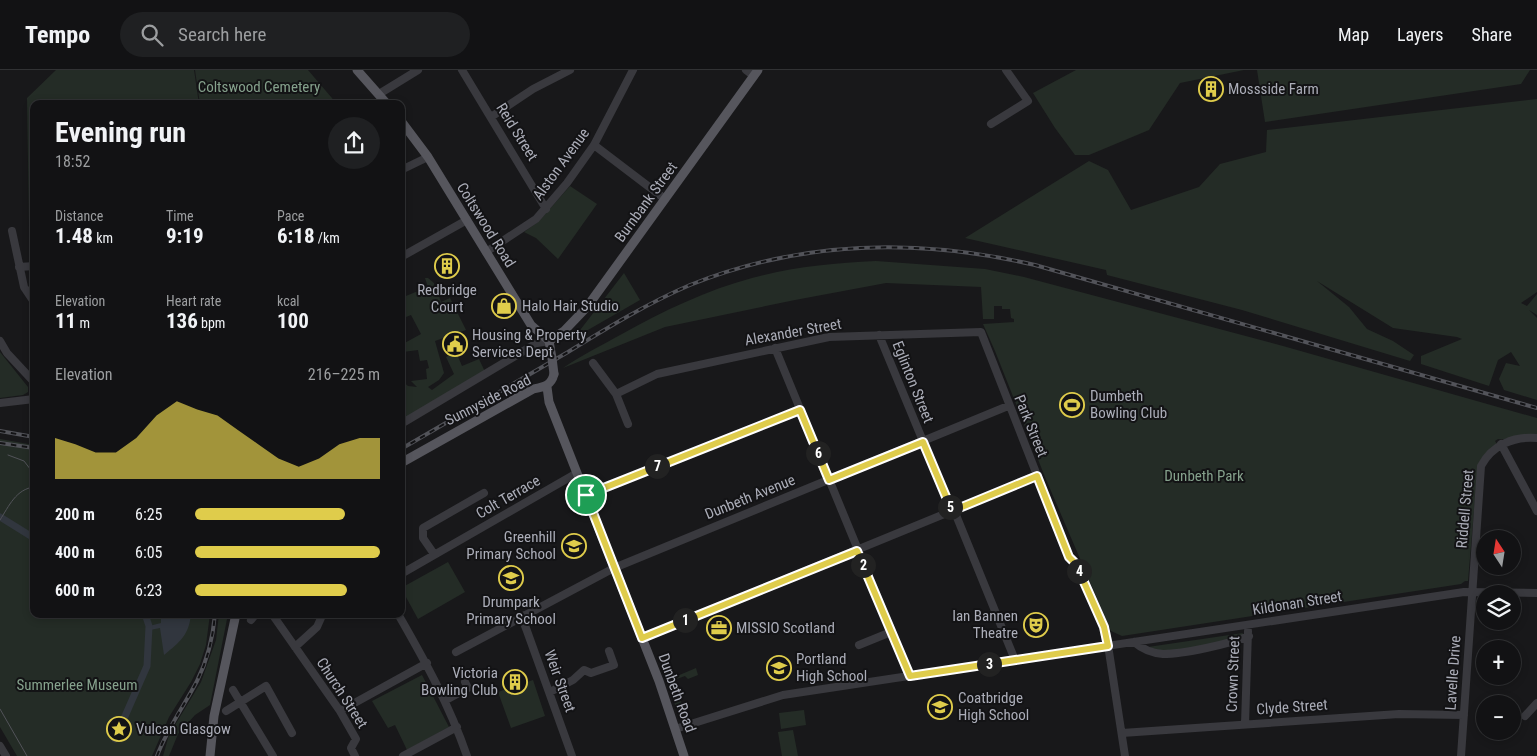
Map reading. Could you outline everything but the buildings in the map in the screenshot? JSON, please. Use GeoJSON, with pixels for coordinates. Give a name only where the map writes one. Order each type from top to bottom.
{"type":"FeatureCollection","features":[{"type":"Feature","properties":{"kind":"main road"},"geometry":{"type":"LineString","coordinates":[[358,70],[384,100]]}},
{"type":"Feature","properties":{"kind":"main road","name":"Burnbank Street"},"geometry":{"type":"LineString","coordinates":[[548,341],[564,331],[588,307],[756,73]]}},
{"type":"Feature","properties":{"kind":"main road","name":"Coltswood Road"},"geometry":{"type":"LineString","coordinates":[[405,126],[428,157],[531,326],[548,341]]}},
{"type":"Feature","properties":{"kind":"main road","name":"Sunnyside Road"},"geometry":{"type":"LineString","coordinates":[[405,460],[533,389],[547,387],[552,381],[554,374],[548,341]]}},
{"type":"Feature","properties":{"kind":"main road","name":"Dunbeth Road"},"geometry":{"type":"LineString","coordinates":[[547,387],[549,402],[659,681],[684,756]]}},
{"type":"Feature","properties":{"kind":"main road"},"geometry":{"type":"LineString","coordinates":[[210,756],[216,707],[235,618]]}},
{"type":"Feature","properties":{"kind":"street"},"geometry":{"type":"LineString","coordinates":[[379,94],[418,70]]}},
{"type":"Feature","properties":{"kind":"street","name":"Reid Street"},"geometry":{"type":"LineString","coordinates":[[462,70],[546,208]]}},
{"type":"Feature","properties":{"kind":"street"},"geometry":{"type":"LineString","coordinates":[[491,117],[533,89],[570,70]]}},
{"type":"Feature","properties":{"kind":"street","name":"Alston Avenue"},"geometry":{"type":"LineString","coordinates":[[486,252],[525,227],[546,208],[594,145],[633,70]]}},
{"type":"Feature","properties":{"kind":"street"},"geometry":{"type":"LineString","coordinates":[[746,70],[756,73]]}},
{"type":"Feature","properties":{"kind":"street"},"geometry":{"type":"LineString","coordinates":[[991,124],[1028,101],[1006,70]]}},
{"type":"Feature","properties":{"kind":"street"},"geometry":{"type":"LineString","coordinates":[[594,145],[665,199]]}},
{"type":"Feature","properties":{"kind":"street"},"geometry":{"type":"LineString","coordinates":[[405,168],[428,157]]}},
{"type":"Feature","properties":{"kind":"street"},"geometry":{"type":"LineString","coordinates":[[405,255],[467,220]]}},
{"type":"Feature","properties":{"kind":"street"},"geometry":{"type":"LineString","coordinates":[[12,231],[24,287],[30,296]]}},
{"type":"Feature","properties":{"kind":"street"},"geometry":{"type":"LineString","coordinates":[[19,267],[30,266]]}},
{"type":"Feature","properties":{"kind":"street","name":"Alexander Street"},"geometry":{"type":"LineString","coordinates":[[616,394],[657,374],[829,337],[981,332]]}},
{"type":"Feature","properties":{"kind":"street","name":"Park Street"},"geometry":{"type":"LineString","coordinates":[[981,332],[1008,406],[1069,557],[1076,564],[1104,627],[1125,756]]}},
{"type":"Feature","properties":{"kind":"street","name":"Eglinton Street"},"geometry":{"type":"LineString","coordinates":[[879,335],[952,511],[956,515],[1014,660]]}},
{"type":"Feature","properties":{"kind":"street"},"geometry":{"type":"LineString","coordinates":[[0,341],[30,378]]}},
{"type":"Feature","properties":{"kind":"street"},"geometry":{"type":"LineString","coordinates":[[405,422],[538,343],[548,341]]}},
{"type":"Feature","properties":{"kind":"street"},"geometry":{"type":"LineString","coordinates":[[775,348],[910,676]]}},
{"type":"Feature","properties":{"kind":"street"},"geometry":{"type":"LineString","coordinates":[[593,363],[616,394],[628,424]]}},
{"type":"Feature","properties":{"kind":"street"},"geometry":{"type":"LineString","coordinates":[[0,404],[30,399]]}},
{"type":"Feature","properties":{"kind":"street","name":"Dunbeth Avenue"},"geometry":{"type":"LineString","coordinates":[[456,652],[614,568],[1008,406]]}},
{"type":"Feature","properties":{"kind":"street"},"geometry":{"type":"LineString","coordinates":[[586,495],[800,410]]}},
{"type":"Feature","properties":{"kind":"street"},"geometry":{"type":"LineString","coordinates":[[1537,438],[1519,439],[1501,444],[1537,511]]}},
{"type":"Feature","properties":{"kind":"street","name":"Riddell Street"},"geometry":{"type":"LineString","coordinates":[[1468,591],[1480,472],[1484,460],[1501,444]]}},
{"type":"Feature","properties":{"kind":"street","name":"Colt Terrace"},"geometry":{"type":"LineString","coordinates":[[405,572],[577,474]]}},
{"type":"Feature","properties":{"kind":"street"},"geometry":{"type":"LineString","coordinates":[[642,638],[1037,476]]}},
{"type":"Feature","properties":{"kind":"street"},"geometry":{"type":"LineString","coordinates":[[434,554],[423,538],[423,528],[484,493]]}},
{"type":"Feature","properties":{"kind":"street","name":"Kildonan Street"},"geometry":{"type":"LineString","coordinates":[[675,729],[783,695],[1468,591],[1537,592]]}},
{"type":"Feature","properties":{"kind":"street","name":"Lavelle Drive"},"geometry":{"type":"LineString","coordinates":[[1461,756],[1468,591]]}},
{"type":"Feature","properties":{"kind":"street","name":"Weir Street"},"geometry":{"type":"LineString","coordinates":[[525,615],[524,623],[572,756]]}},
{"type":"Feature","properties":{"kind":"street","name":"Church Street"},"geometry":{"type":"LineString","coordinates":[[275,618],[356,737],[352,748],[355,756]]}},
{"type":"Feature","properties":{"kind":"street"},"geometry":{"type":"LineString","coordinates":[[295,647],[317,627],[321,618]]}},
{"type":"Feature","properties":{"kind":"street"},"geometry":{"type":"LineString","coordinates":[[400,618],[446,700],[467,756]]}},
{"type":"Feature","properties":{"kind":"street","name":"Crown Street"},"geometry":{"type":"LineString","coordinates":[[1245,724],[1248,624]]}},
{"type":"Feature","properties":{"kind":"street"},"geometry":{"type":"LineString","coordinates":[[859,646],[891,632]]}},
{"type":"Feature","properties":{"kind":"street","name":"Kildonan Street"},"geometry":{"type":"LineString","coordinates":[[1134,642],[1145,650],[1162,654],[1206,647],[1248,636]]}},
{"type":"Feature","properties":{"kind":"street"},"geometry":{"type":"LineString","coordinates":[[550,692],[573,680],[584,670],[591,673],[614,665],[609,651]]}},
{"type":"Feature","properties":{"kind":"street"},"geometry":{"type":"LineString","coordinates":[[340,711],[427,663]]}},
{"type":"Feature","properties":{"kind":"street"},"geometry":{"type":"LineString","coordinates":[[446,700],[468,688],[465,682]]}},
{"type":"Feature","properties":{"kind":"street"},"geometry":{"type":"LineString","coordinates":[[226,711],[266,686],[292,733]]}},
{"type":"Feature","properties":{"kind":"street"},"geometry":{"type":"LineString","coordinates":[[233,690],[273,756]]}},
{"type":"Feature","properties":{"kind":"street"},"geometry":{"type":"LineString","coordinates":[[1525,716],[1537,703]]}},
{"type":"Feature","properties":{"kind":"street","name":"Clyde Street"},"geometry":{"type":"LineString","coordinates":[[1122,733],[1399,714],[1464,715]]}},
{"type":"Feature","properties":{"kind":"street"},"geometry":{"type":"LineString","coordinates":[[403,756],[457,726]]}},
{"type":"Feature","properties":{"kind":"street"},"geometry":{"type":"LineString","coordinates":[[0,746],[6,756]]}},
{"type":"Feature","properties":{"kind":"green space"},"geometry":{"type":"Polygon","coordinates":[[[56,70],[194,70],[198,100],[30,100],[29,226],[27,98],[56,70]]]}},
{"type":"Feature","properties":{"kind":"green space","name":"Coltswood Cemetery"},"geometry":{"type":"Polygon","coordinates":[[[195,70],[308,70],[334,100],[199,100],[195,70]]]}},
{"type":"Feature","properties":{"kind":"green space"},"geometry":{"type":"Polygon","coordinates":[[[1076,70],[1244,70],[1180,83],[1149,130],[1089,155],[1075,155],[1033,93],[1076,70]]]}},
{"type":"Feature","properties":{"kind":"green space"},"geometry":{"type":"Polygon","coordinates":[[[1257,70],[1530,70],[1521,84],[1265,122],[1257,70]]]}},
{"type":"Feature","properties":{"kind":"green space"},"geometry":{"type":"Polygon","coordinates":[[[1537,99],[1537,292],[1521,303],[1527,306],[1537,294],[1537,315],[1529,310],[1537,318],[1537,400],[1504,390],[1499,379],[1506,363],[1520,366],[1511,352],[1498,360],[1489,386],[1421,364],[1421,356],[1462,339],[1393,328],[1317,281],[1349,307],[1367,329],[1393,341],[1414,355],[1410,361],[1242,310],[1107,275],[1106,270],[965,238],[1089,161],[1108,170],[1131,210],[1199,187],[1220,164],[1266,152],[1267,130],[1537,99]]]}},
{"type":"Feature","properties":{"kind":"green space"},"geometry":{"type":"Polygon","coordinates":[[[570,186],[597,204],[558,259],[536,238],[524,232],[538,222],[570,186]]]}},
{"type":"Feature","properties":{"kind":"green space","name":"Dunbeth Park"},"geometry":{"type":"Polygon","coordinates":[[[876,261],[985,269],[1024,277],[1283,346],[1537,418],[1537,434],[1498,439],[1495,441],[1497,444],[1485,454],[1478,464],[1468,581],[1461,584],[1122,636],[1111,631],[1045,477],[983,324],[1014,322],[1014,319],[1011,318],[1010,309],[994,306],[994,319],[983,319],[981,287],[886,283],[795,300],[665,327],[563,368],[653,317],[735,283],[798,268],[876,261]]]}},
{"type":"Feature","properties":{"kind":"green space"},"geometry":{"type":"Polygon","coordinates":[[[624,273],[640,300],[574,338],[624,273]]]}},
{"type":"Feature","properties":{"kind":"green space"},"geometry":{"type":"Polygon","coordinates":[[[425,278],[434,283],[434,289],[438,293],[441,302],[450,298],[466,330],[435,341],[444,373],[439,380],[428,387],[432,390],[454,374],[446,357],[456,352],[462,366],[479,359],[486,374],[405,422],[405,383],[408,386],[417,387],[411,381],[427,379],[426,369],[429,368],[427,360],[420,361],[418,350],[405,352],[405,343],[421,334],[411,315],[405,317],[405,296],[428,287],[425,278]]]}},
{"type":"Feature","properties":{"kind":"green space"},"geometry":{"type":"Polygon","coordinates":[[[0,352],[28,387],[28,392],[23,395],[0,398],[0,352]]]}},
{"type":"Feature","properties":{"kind":"green space","name":"Summerlee Museum"},"geometry":{"type":"Polygon","coordinates":[[[0,439],[30,444],[30,618],[209,618],[206,645],[200,664],[169,717],[152,756],[17,756],[0,727],[0,439]]]}},
{"type":"Feature","properties":{"kind":"green space"},"geometry":{"type":"Polygon","coordinates":[[[448,562],[465,592],[418,619],[405,595],[405,586],[448,562]]]}},
{"type":"Feature","properties":{"kind":"green space"},"geometry":{"type":"Polygon","coordinates":[[[219,618],[227,618],[210,705],[195,715],[178,734],[169,756],[163,756],[169,735],[201,682],[216,640],[219,618]]]}},
{"type":"Feature","properties":{"kind":"green space"},"geometry":{"type":"Polygon","coordinates":[[[1243,633],[1241,637],[1188,649],[1163,651],[1148,647],[1243,633]]]}},
{"type":"Feature","properties":{"kind":"green space"},"geometry":{"type":"Polygon","coordinates":[[[696,668],[698,675],[688,679],[685,676],[671,681],[670,679],[696,668]]]}},
{"type":"Feature","properties":{"kind":"green space"},"geometry":{"type":"Polygon","coordinates":[[[422,675],[449,727],[407,750],[395,725],[388,728],[372,701],[422,675]]]}},
{"type":"Feature","properties":{"kind":"green space"},"geometry":{"type":"Polygon","coordinates":[[[533,680],[545,716],[511,728],[498,692],[533,680]]]}},
{"type":"Feature","properties":{"kind":"green space"},"geometry":{"type":"Polygon","coordinates":[[[675,684],[684,710],[677,711],[669,686],[675,684]]]}},
{"type":"Feature","properties":{"kind":"green space"},"geometry":{"type":"Polygon","coordinates":[[[804,710],[806,725],[781,729],[779,713],[804,710]]]}},
{"type":"Feature","properties":{"kind":"green space"},"geometry":{"type":"Polygon","coordinates":[[[793,730],[798,756],[782,756],[778,732],[793,730]]]}},
{"type":"Feature","properties":{"kind":"shaded area"},"geometry":{"type":"Polygon","coordinates":[[[161,618],[190,618],[183,638],[164,655],[160,628],[150,630],[149,626],[161,623],[161,618]]]}},
{"type":"Feature","properties":{"kind":"waterway"},"geometry":{"type":"LineString","coordinates":[[0,517],[30,536]]}},
{"type":"Feature","properties":{"kind":"waterway"},"geometry":{"type":"LineString","coordinates":[[115,739],[147,666],[149,626],[146,618]]}},
{"type":"Feature","properties":{"kind":"tram line"},"geometry":{"type":"LineString","coordinates":[[8,455],[24,461],[30,469]]}},
{"type":"Feature","properties":{"kind":"tram line"},"geometry":{"type":"LineString","coordinates":[[0,520],[18,495],[30,488]]}},
{"type":"Feature","properties":{"kind":"tram line"},"geometry":{"type":"LineString","coordinates":[[0,709],[27,756]]}},
{"type":"Feature","properties":{"kind":"railway"},"geometry":{"type":"LineString","coordinates":[[405,447],[628,316],[690,285],[732,270],[775,259],[861,248],[948,250],[1035,265],[1537,408]]}},
{"type":"Feature","properties":{"kind":"railway"},"geometry":{"type":"LineString","coordinates":[[0,431],[30,436]]}},
{"type":"Feature","properties":{"kind":"railway"},"geometry":{"type":"LineString","coordinates":[[0,443],[30,447]]}},
{"type":"Feature","properties":{"kind":"railway"},"geometry":{"type":"LineString","coordinates":[[157,756],[201,673],[209,648],[215,618]]}},
{"type":"Feature","properties":{"kind":"place","name":"Mossside Farm"},"geometry":{"type":"Point","coordinates":[1211,89]}},
{"type":"Feature","properties":{"kind":"place","name":"Redbridge Court"},"geometry":{"type":"Point","coordinates":[447,266]}},
{"type":"Feature","properties":{"kind":"place","name":"Halo Hair Studio"},"geometry":{"type":"Point","coordinates":[504,306]}},
{"type":"Feature","properties":{"kind":"place","name":"Housing & Property Services Dept"},"geometry":{"type":"Point","coordinates":[455,344]}},
{"type":"Feature","properties":{"kind":"place","name":"Dumbeth Bowling Club"},"geometry":{"type":"Point","coordinates":[1072,405]}},
{"type":"Feature","properties":{"kind":"place","name":"Greenhill Primary School"},"geometry":{"type":"Point","coordinates":[574,546]}},
{"type":"Feature","properties":{"kind":"place","name":"Drumpark Primary School"},"geometry":{"type":"Point","coordinates":[511,578]}},
{"type":"Feature","properties":{"kind":"place","name":"Ian Bannen Theatre"},"geometry":{"type":"Point","coordinates":[1036,625]}},
{"type":"Feature","properties":{"kind":"place","name":"MISSIO Scotland"},"geometry":{"type":"Point","coordinates":[719,628]}},
{"type":"Feature","properties":{"kind":"place","name":"Portland High School"},"geometry":{"type":"Point","coordinates":[779,668]}},
{"type":"Feature","properties":{"kind":"place","name":"Victoria Bowling Club"},"geometry":{"type":"Point","coordinates":[515,682]}},
{"type":"Feature","properties":{"kind":"place","name":"Coatbridge High School"},"geometry":{"type":"Point","coordinates":[940,707]}},
{"type":"Feature","properties":{"kind":"place","name":"Vulcan Glasgow"},"geometry":{"type":"Point","coordinates":[119,729]}},
{"type":"Feature","properties":{"kind":"route"},"geometry":{"type":"LineString","coordinates":[[800,410],[829,480],[923,442],[952,511],[1037,476],[1069,557],[1076,564],[1104,627],[1108,646],[910,676],[857,551],[642,638],[586,495],[800,410]]}}]}
